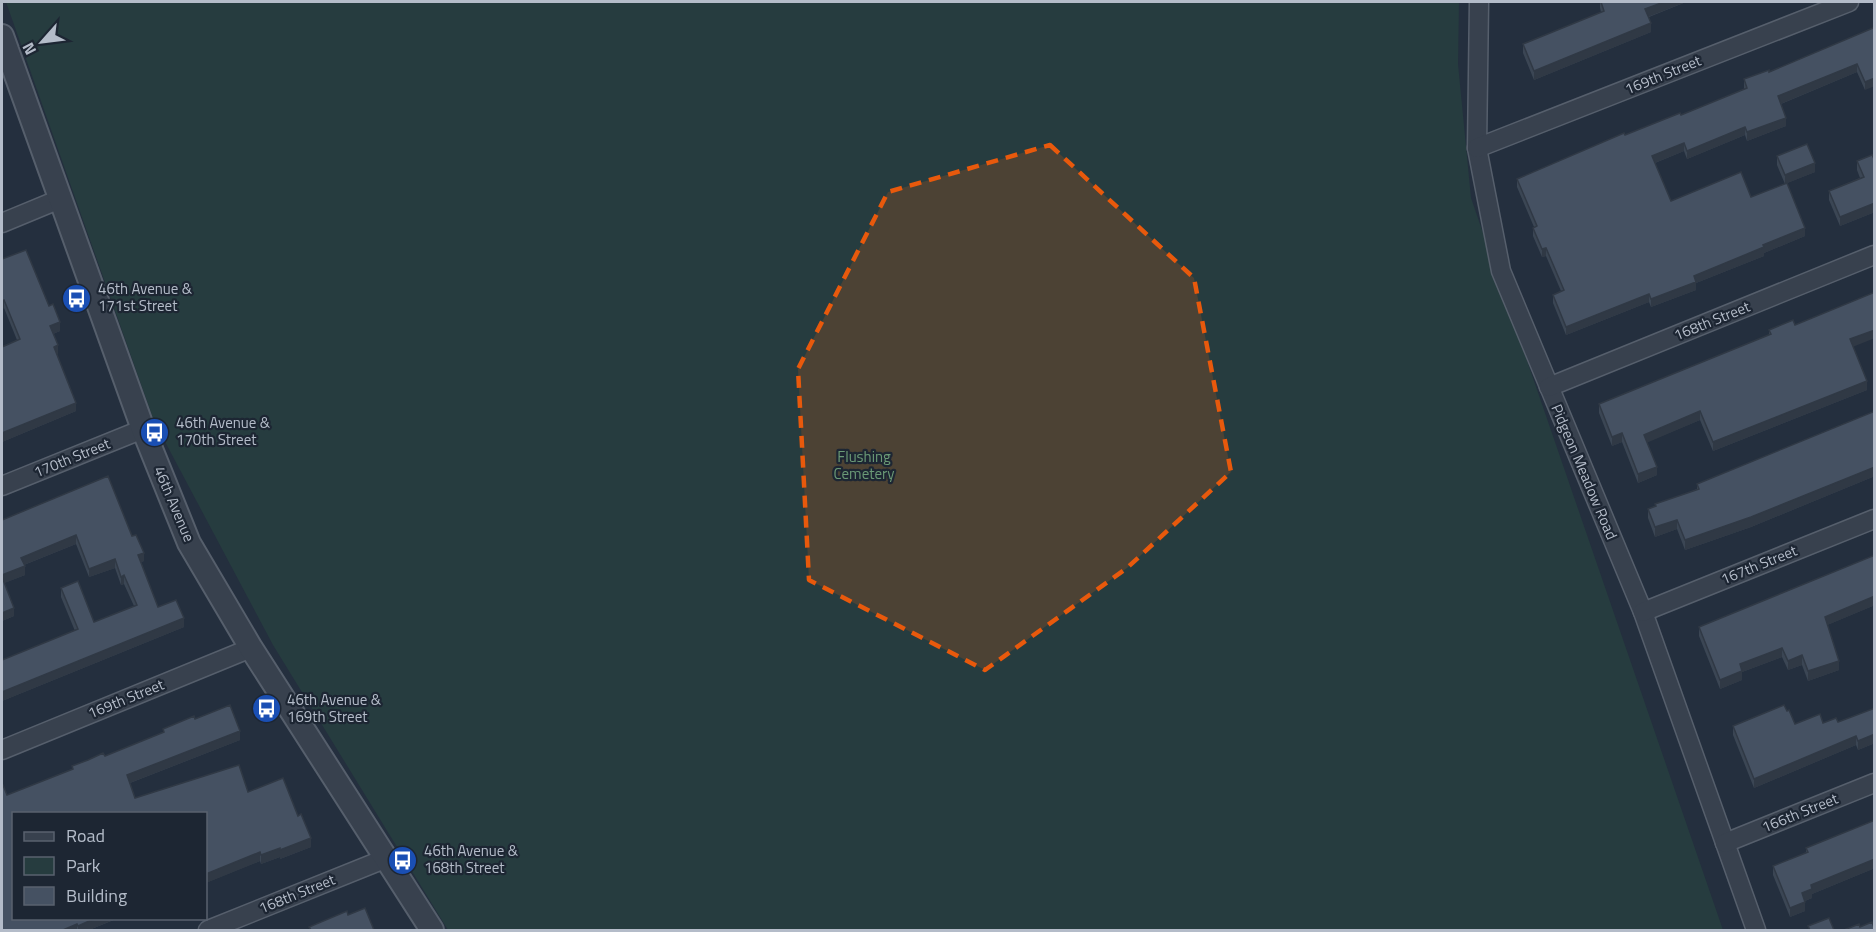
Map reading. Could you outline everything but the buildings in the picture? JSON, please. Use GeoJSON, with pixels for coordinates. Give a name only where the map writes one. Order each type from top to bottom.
{"type":"FeatureCollection","features":[{"type":"Feature","properties":{"kind":"street","name":"Pidgeon Meadow Road"},"geometry":{"type":"LineString","coordinates":[[1479,2],[1477,148],[1502,271],[1643,612],[1756,930]]}},
{"type":"Feature","properties":{"kind":"street","name":"169th Street"},"geometry":{"type":"LineString","coordinates":[[1477,148],[1849,2]]}},
{"type":"Feature","properties":{"kind":"street","name":"46th Avenue"},"geometry":{"type":"LineString","coordinates":[[2,36],[143,429],[189,543],[251,648],[432,930]]}},
{"type":"Feature","properties":{"kind":"street"},"geometry":{"type":"LineString","coordinates":[[2,223],[60,199]]}},
{"type":"Feature","properties":{"kind":"street","name":"168th Street"},"geometry":{"type":"LineString","coordinates":[[1549,387],[1875,255]]}},
{"type":"Feature","properties":{"kind":"street","name":"170th Street"},"geometry":{"type":"LineString","coordinates":[[2,486],[143,429]]}},
{"type":"Feature","properties":{"kind":"street","name":"167th Street"},"geometry":{"type":"LineString","coordinates":[[1643,612],[1875,519]]}},
{"type":"Feature","properties":{"kind":"street","name":"169th Street"},"geometry":{"type":"LineString","coordinates":[[2,750],[251,648]]}},
{"type":"Feature","properties":{"kind":"street","name":"166th Street"},"geometry":{"type":"LineString","coordinates":[[1725,843],[1875,783]]}},
{"type":"Feature","properties":{"kind":"street","name":"168th Street"},"geometry":{"type":"LineString","coordinates":[[208,930],[387,858]]}},
{"type":"Feature","properties":{"kind":"highlighted area"},"geometry":{"type":"Polygon","coordinates":[[[1050,145],[1194,278],[1231,472],[1127,568],[985,670],[809,580],[798,369],[888,192],[1050,145]]]}},
{"type":"Feature","properties":{"kind":"green space","name":"Flushing Cemetery"},"geometry":{"type":"Polygon","coordinates":[[[6,2],[1459,2],[1458,64],[1471,198],[1723,930],[448,930],[273,645],[154,421],[6,2]]]}},
{"type":"Feature","properties":{"kind":"place","name":"46th Avenue & 171st Street"},"geometry":{"type":"Point","coordinates":[77,298]}},
{"type":"Feature","properties":{"kind":"place","name":"46th Avenue & 170th Street"},"geometry":{"type":"Point","coordinates":[155,432]}},
{"type":"Feature","properties":{"kind":"place","name":"46th Avenue & 169th Street"},"geometry":{"type":"Point","coordinates":[266,709]}},
{"type":"Feature","properties":{"kind":"place","name":"46th Avenue & 168th Street"},"geometry":{"type":"Point","coordinates":[403,860]}}]}
